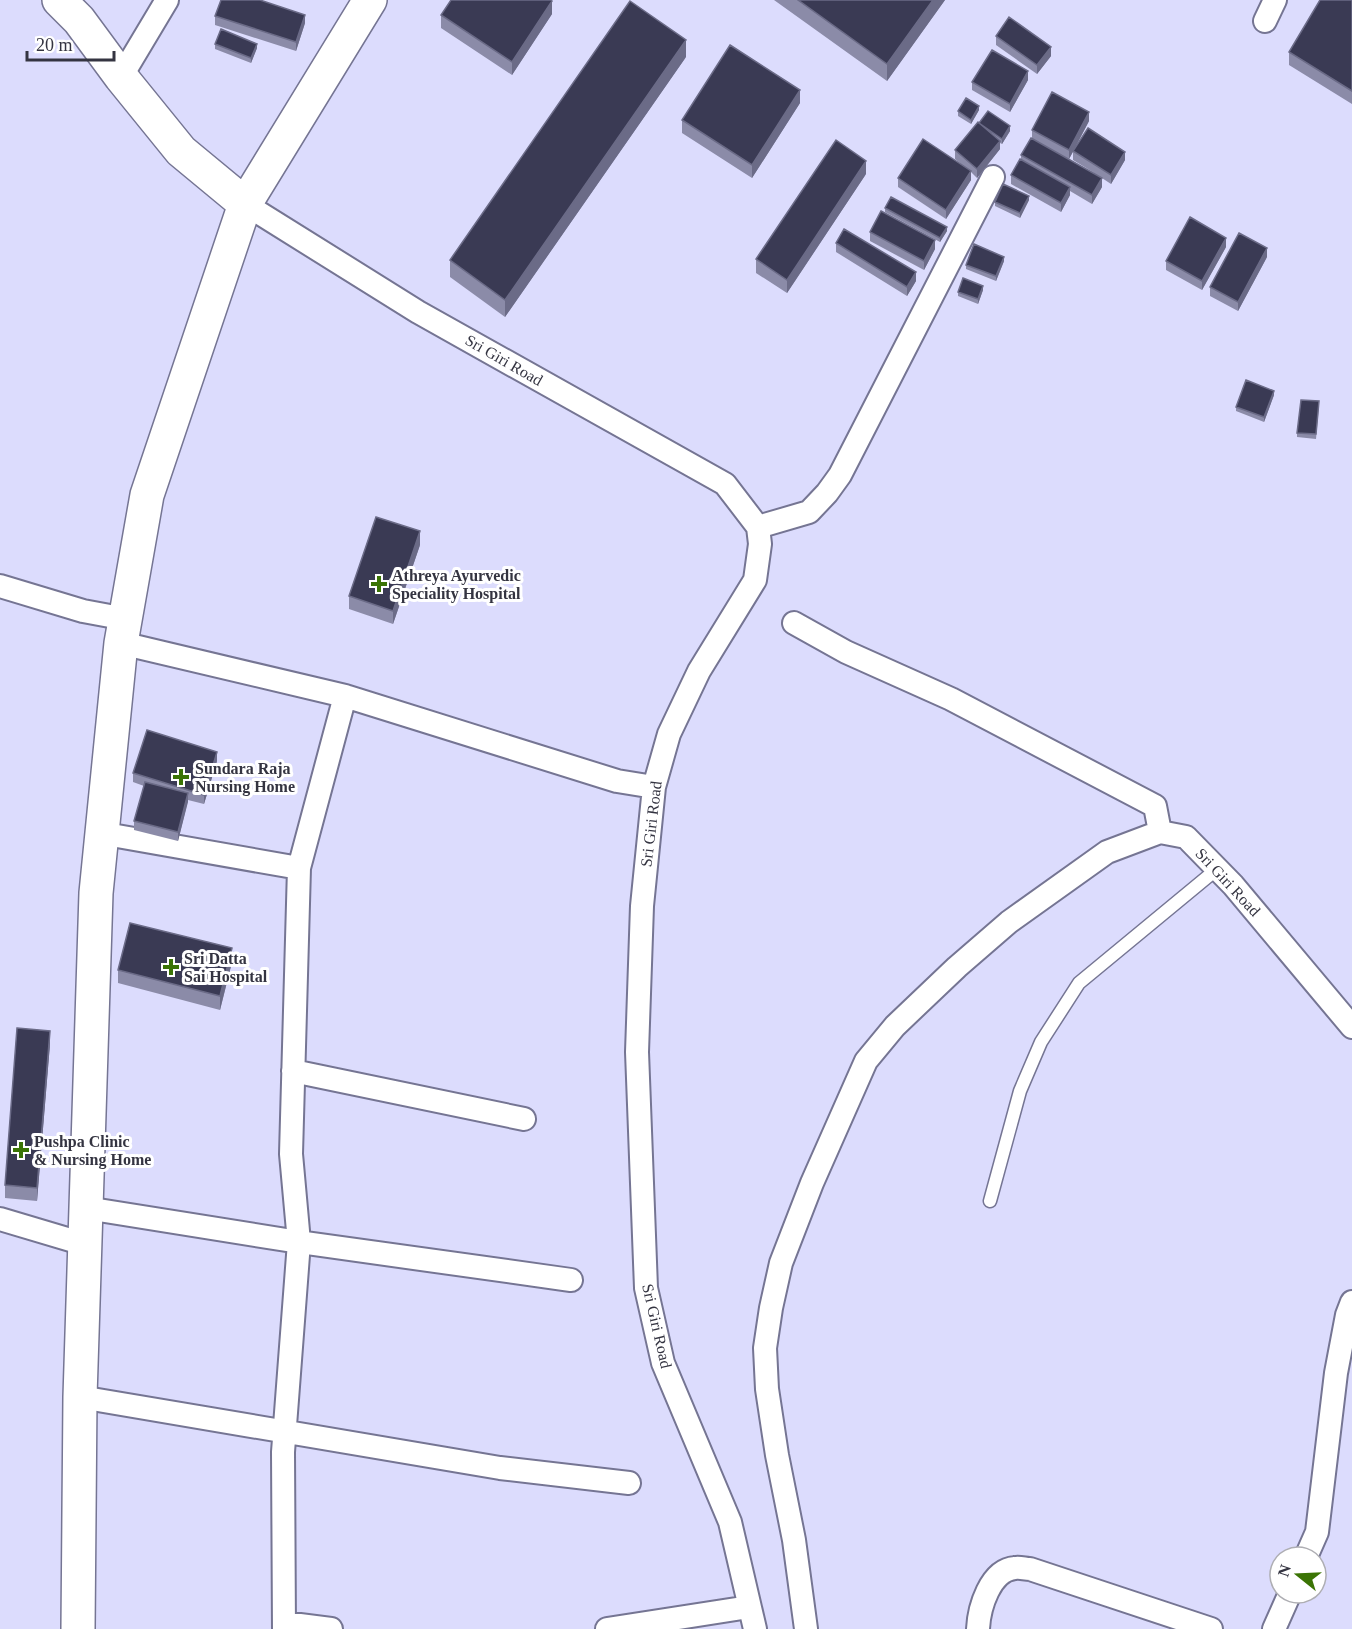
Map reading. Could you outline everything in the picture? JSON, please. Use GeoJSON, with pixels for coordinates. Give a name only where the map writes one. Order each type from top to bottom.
{"type":"FeatureCollection","features":[{"type":"Feature","properties":{"kind":"street"},"geometry":{"type":"LineString","coordinates":[[59,0],[79,20],[121,77],[181,151],[245,204]]}},
{"type":"Feature","properties":{"kind":"street"},"geometry":{"type":"LineString","coordinates":[[121,77],[167,0]]}},
{"type":"Feature","properties":{"kind":"street"},"geometry":{"type":"LineString","coordinates":[[77,1627],[80,1397],[96,893],[100,833],[123,631],[147,495],[245,204],[370,0]]}},
{"type":"Feature","properties":{"kind":"street"},"geometry":{"type":"LineString","coordinates":[[1265,21],[1275,0]]}},
{"type":"Feature","properties":{"kind":"street"},"geometry":{"type":"LineString","coordinates":[[758,527],[808,512],[828,493],[840,475],[993,177]]}},
{"type":"Feature","properties":{"kind":"street","name":"Sri Giri Road"},"geometry":{"type":"LineString","coordinates":[[245,204],[418,312],[725,484],[758,527],[760,544],[755,580],[699,671],[669,734],[654,787],[642,906],[637,1052],[646,1288],[663,1363],[730,1522],[755,1629]]}},
{"type":"Feature","properties":{"kind":"street"},"geometry":{"type":"LineString","coordinates":[[0,586],[83,611],[123,631],[345,696],[616,781],[654,787]]}},
{"type":"Feature","properties":{"kind":"street"},"geometry":{"type":"LineString","coordinates":[[795,623],[846,652],[951,699],[1155,806],[1160,832],[1107,852],[1009,922],[957,966],[895,1026],[867,1061],[843,1112],[782,1263],[771,1308],[765,1348],[767,1389],[794,1540],[807,1629]]}},
{"type":"Feature","properties":{"kind":"street"},"geometry":{"type":"LineString","coordinates":[[331,1629],[284,1626],[285,1432],[299,1242],[291,1154],[299,868],[345,696]]}},
{"type":"Feature","properties":{"kind":"street","name":"Sri Giri Road"},"geometry":{"type":"LineString","coordinates":[[1160,832],[1186,837],[1233,885],[1352,1027]]}},
{"type":"Feature","properties":{"kind":"street"},"geometry":{"type":"LineString","coordinates":[[100,833],[299,868]]}},
{"type":"Feature","properties":{"kind":"street"},"geometry":{"type":"LineString","coordinates":[[293,1071],[524,1119]]}},
{"type":"Feature","properties":{"kind":"street"},"geometry":{"type":"LineString","coordinates":[[86,1208],[299,1242],[571,1280]]}},
{"type":"Feature","properties":{"kind":"street"},"geometry":{"type":"LineString","coordinates":[[0,1218],[84,1245]]}},
{"type":"Feature","properties":{"kind":"street"},"geometry":{"type":"LineString","coordinates":[[1311,1545],[1317,1532],[1336,1373],[1347,1315],[1352,1302]]}},
{"type":"Feature","properties":{"kind":"street"},"geometry":{"type":"LineString","coordinates":[[80,1397],[500,1468],[629,1483]]}},
{"type":"Feature","properties":{"kind":"street"},"geometry":{"type":"LineString","coordinates":[[978,1629],[985,1595],[999,1574],[1014,1567],[1030,1569],[1211,1629]]}},
{"type":"Feature","properties":{"kind":"street"},"geometry":{"type":"LineString","coordinates":[[1275,1629],[1285,1605]]}},
{"type":"Feature","properties":{"kind":"street"},"geometry":{"type":"LineString","coordinates":[[607,1629],[749,1607]]}},
{"type":"Feature","properties":{"kind":"lane"},"geometry":{"type":"LineString","coordinates":[[990,1201],[1020,1091],[1041,1042],[1078,983],[1217,869]]}},
{"type":"Feature","properties":{"kind":"building"},"geometry":{"type":"Polygon","coordinates":[[[221,0],[260,0],[305,15],[296,42],[215,16],[221,0]]]}},
{"type":"Feature","properties":{"kind":"building"},"geometry":{"type":"Polygon","coordinates":[[[451,0],[552,1],[512,62],[441,15],[451,0]]]}},
{"type":"Feature","properties":{"kind":"building"},"geometry":{"type":"Polygon","coordinates":[[[798,0],[933,0],[887,64],[798,0]]]}},
{"type":"Feature","properties":{"kind":"building"},"geometry":{"type":"Polygon","coordinates":[[[1320,0],[1352,0],[1352,91],[1289,52],[1320,0]]]}},
{"type":"Feature","properties":{"kind":"building"},"geometry":{"type":"Polygon","coordinates":[[[630,1],[686,40],[505,300],[450,260],[630,1]]]}},
{"type":"Feature","properties":{"kind":"building"},"geometry":{"type":"Polygon","coordinates":[[[1009,17],[1051,47],[1037,65],[996,36],[1009,17]]]}},
{"type":"Feature","properties":{"kind":"building"},"geometry":{"type":"Polygon","coordinates":[[[221,29],[257,44],[251,58],[215,44],[221,29]]]}},
{"type":"Feature","properties":{"kind":"building"},"geometry":{"type":"Polygon","coordinates":[[[730,45],[800,90],[752,165],[682,120],[730,45]]]}},
{"type":"Feature","properties":{"kind":"building"},"geometry":{"type":"Polygon","coordinates":[[[992,50],[1028,71],[1010,104],[972,82],[992,50]]]}},
{"type":"Feature","properties":{"kind":"building"},"geometry":{"type":"Polygon","coordinates":[[[1052,92],[1089,112],[1069,150],[1032,130],[1052,92]]]}},
{"type":"Feature","properties":{"kind":"building"},"geometry":{"type":"Polygon","coordinates":[[[966,98],[979,106],[971,120],[958,111],[966,98]]]}},
{"type":"Feature","properties":{"kind":"building"},"geometry":{"type":"Polygon","coordinates":[[[988,111],[1010,126],[1002,139],[979,123],[988,111]]]}},
{"type":"Feature","properties":{"kind":"building"},"geometry":{"type":"Polygon","coordinates":[[[978,122],[1000,141],[977,169],[955,150],[978,122]]]}},
{"type":"Feature","properties":{"kind":"building"},"geometry":{"type":"Polygon","coordinates":[[[1088,128],[1125,152],[1111,175],[1073,151],[1088,128]]]}},
{"type":"Feature","properties":{"kind":"building"},"geometry":{"type":"Polygon","coordinates":[[[1031,138],[1102,178],[1092,195],[1021,155],[1031,138]]]}},
{"type":"Feature","properties":{"kind":"building"},"geometry":{"type":"Polygon","coordinates":[[[923,139],[971,171],[946,210],[898,178],[923,139]]]}},
{"type":"Feature","properties":{"kind":"building"},"geometry":{"type":"Polygon","coordinates":[[[836,140],[866,161],[787,280],[756,259],[836,140]]]}},
{"type":"Feature","properties":{"kind":"building"},"geometry":{"type":"Polygon","coordinates":[[[1020,159],[1070,187],[1061,203],[1011,175],[1020,159]]]}},
{"type":"Feature","properties":{"kind":"building"},"geometry":{"type":"Polygon","coordinates":[[[1003,184],[1029,196],[1020,213],[995,202],[1003,184]]]}},
{"type":"Feature","properties":{"kind":"building"},"geometry":{"type":"Polygon","coordinates":[[[891,197],[947,227],[940,238],[885,208],[891,197]]]}},
{"type":"Feature","properties":{"kind":"building"},"geometry":{"type":"Polygon","coordinates":[[[881,211],[935,240],[924,261],[870,232],[881,211]]]}},
{"type":"Feature","properties":{"kind":"building"},"geometry":{"type":"Polygon","coordinates":[[[1190,217],[1226,238],[1202,281],[1166,261],[1190,217]]]}},
{"type":"Feature","properties":{"kind":"building"},"geometry":{"type":"Polygon","coordinates":[[[844,229],[916,272],[907,287],[836,243],[844,229]]]}},
{"type":"Feature","properties":{"kind":"building"},"geometry":{"type":"Polygon","coordinates":[[[1239,233],[1267,248],[1238,302],[1210,287],[1239,233]]]}},
{"type":"Feature","properties":{"kind":"building"},"geometry":{"type":"Polygon","coordinates":[[[974,244],[1004,257],[996,276],[966,265],[974,244]]]}},
{"type":"Feature","properties":{"kind":"building"},"geometry":{"type":"Polygon","coordinates":[[[963,278],[983,286],[978,299],[958,292],[963,278]]]}},
{"type":"Feature","properties":{"kind":"building"},"geometry":{"type":"Polygon","coordinates":[[[1246,380],[1274,391],[1264,417],[1236,407],[1246,380]]]}},
{"type":"Feature","properties":{"kind":"building"},"geometry":{"type":"Polygon","coordinates":[[[1301,400],[1319,401],[1316,434],[1297,433],[1301,400]]]}},
{"type":"Feature","properties":{"kind":"building"},"geometry":{"type":"Polygon","coordinates":[[[376,517],[420,531],[393,611],[349,596],[376,517]]]}},
{"type":"Feature","properties":{"kind":"building"},"geometry":{"type":"Polygon","coordinates":[[[147,730],[217,752],[204,795],[133,773],[147,730]]]}},
{"type":"Feature","properties":{"kind":"building"},"geometry":{"type":"Polygon","coordinates":[[[145,782],[188,793],[178,832],[134,821],[145,782]]]}},
{"type":"Feature","properties":{"kind":"building"},"geometry":{"type":"Polygon","coordinates":[[[130,923],[232,948],[220,996],[118,970],[130,923]]]}},
{"type":"Feature","properties":{"kind":"building"},"geometry":{"type":"Polygon","coordinates":[[[17,1028],[50,1031],[37,1188],[5,1185],[17,1028]]]}},
{"type":"Feature","properties":{"kind":"place","name":"Athreya Ayurvedic Speciality Hospital"},"geometry":{"type":"Point","coordinates":[379,584]}},
{"type":"Feature","properties":{"kind":"place","name":"Sundara Raja Nursing Home"},"geometry":{"type":"Point","coordinates":[181,777]}},
{"type":"Feature","properties":{"kind":"place","name":"Sri Datta Sai Hospital"},"geometry":{"type":"Point","coordinates":[171,967]}},
{"type":"Feature","properties":{"kind":"place","name":"Pushpa Clinic & Nursing Home"},"geometry":{"type":"Point","coordinates":[21,1150]}}]}
